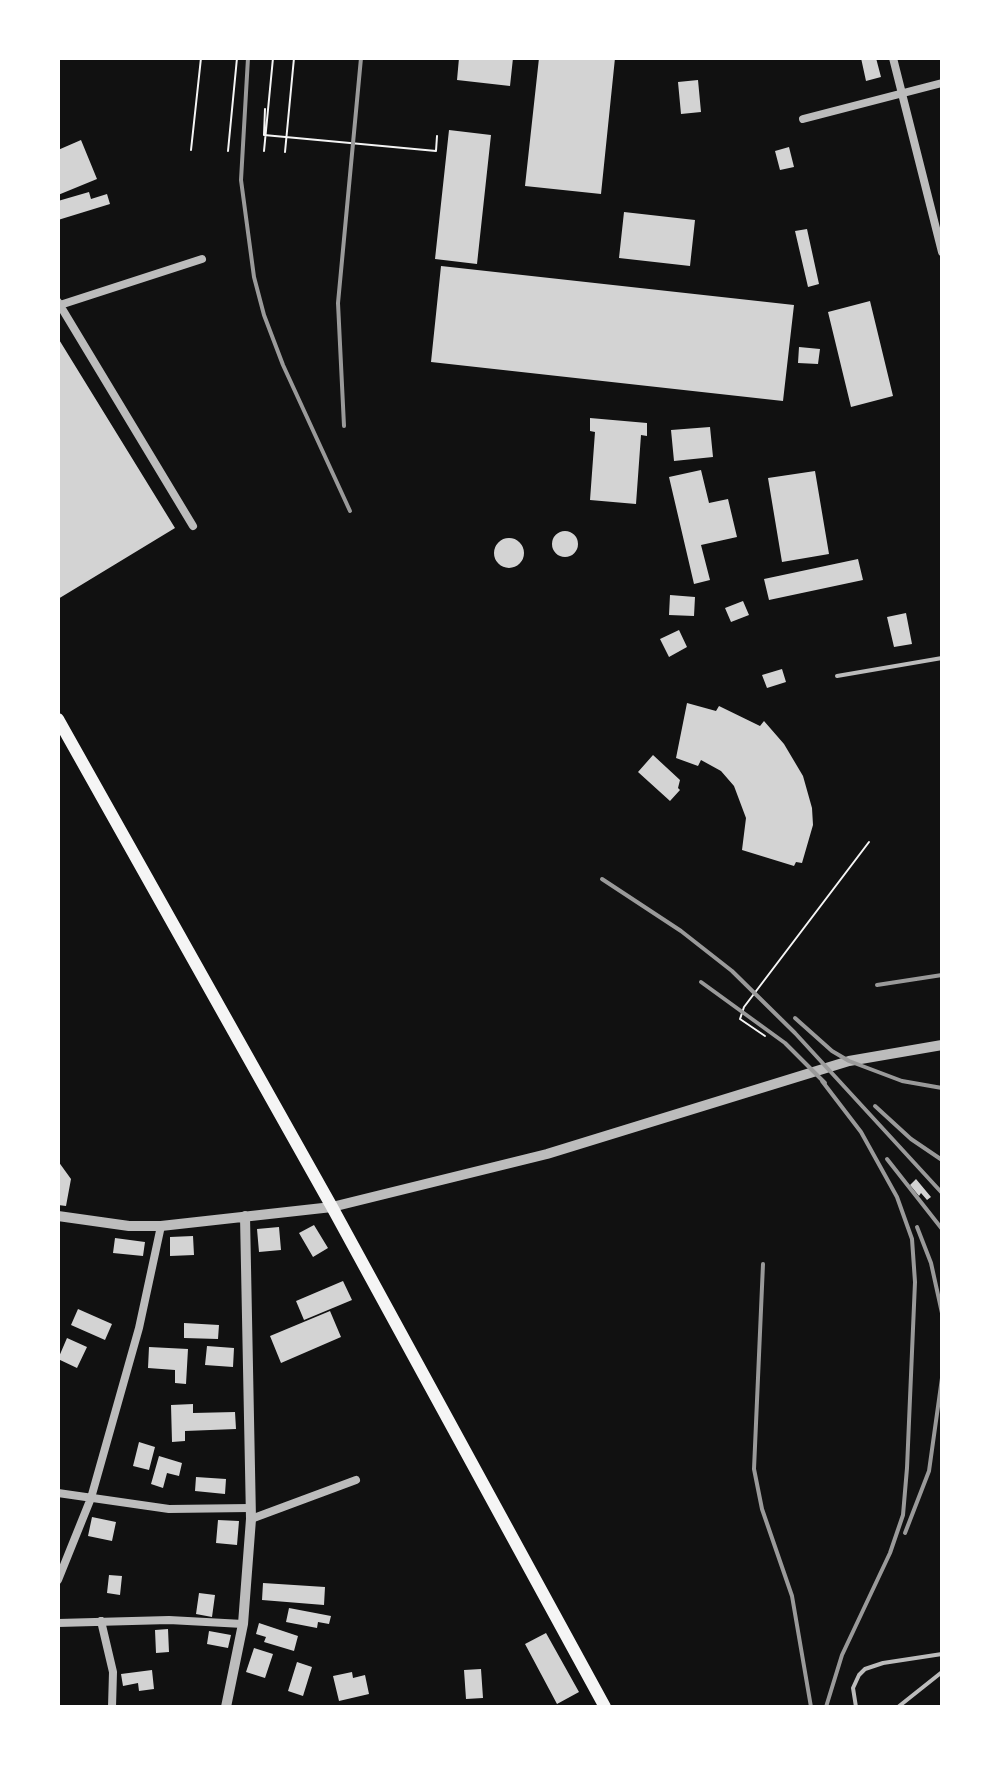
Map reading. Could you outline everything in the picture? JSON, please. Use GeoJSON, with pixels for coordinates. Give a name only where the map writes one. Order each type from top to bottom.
{"type":"FeatureCollection","features":[{"type":"Feature","properties":{"kind":"main road"},"geometry":{"type":"LineString","coordinates":[[58,719],[332,1207],[605,1707]]}},
{"type":"Feature","properties":{"kind":"street"},"geometry":{"type":"LineString","coordinates":[[893,58],[942,252]]}},
{"type":"Feature","properties":{"kind":"street"},"geometry":{"type":"LineString","coordinates":[[803,119],[942,83]]}},
{"type":"Feature","properties":{"kind":"street"},"geometry":{"type":"LineString","coordinates":[[193,526],[59,303],[202,259]]}},
{"type":"Feature","properties":{"kind":"street"},"geometry":{"type":"LineString","coordinates":[[58,1216],[129,1226],[161,1226],[332,1207],[547,1154],[849,1061],[942,1045]]}},
{"type":"Feature","properties":{"kind":"street"},"geometry":{"type":"LineString","coordinates":[[226,1707],[243,1624],[251,1513],[245,1216]]}},
{"type":"Feature","properties":{"kind":"street"},"geometry":{"type":"LineString","coordinates":[[58,1580],[91,1498],[139,1328],[161,1226]]}},
{"type":"Feature","properties":{"kind":"street"},"geometry":{"type":"LineString","coordinates":[[58,1493],[169,1509],[251,1513],[356,1480]]}},
{"type":"Feature","properties":{"kind":"street"},"geometry":{"type":"LineString","coordinates":[[58,1623],[169,1620],[243,1624]]}},
{"type":"Feature","properties":{"kind":"street"},"geometry":{"type":"LineString","coordinates":[[101,1621],[113,1672],[112,1707]]}},
{"type":"Feature","properties":{"kind":"lane"},"geometry":{"type":"LineString","coordinates":[[837,676],[942,658]]}},
{"type":"Feature","properties":{"kind":"lane"},"geometry":{"type":"LineString","coordinates":[[856,1707],[853,1688],[865,1669],[883,1663],[942,1654]]}},
{"type":"Feature","properties":{"kind":"lane"},"geometry":{"type":"LineString","coordinates":[[898,1707],[942,1672]]}},
{"type":"Feature","properties":{"kind":"path"},"geometry":{"type":"LineString","coordinates":[[191,150],[201,58]]}},
{"type":"Feature","properties":{"kind":"path"},"geometry":{"type":"LineString","coordinates":[[228,151],[237,58]]}},
{"type":"Feature","properties":{"kind":"path"},"geometry":{"type":"LineString","coordinates":[[264,151],[273,58]]}},
{"type":"Feature","properties":{"kind":"path"},"geometry":{"type":"LineString","coordinates":[[285,152],[294,58]]}},
{"type":"Feature","properties":{"kind":"path"},"geometry":{"type":"LineString","coordinates":[[265,109],[264,135],[436,151],[437,136]]}},
{"type":"Feature","properties":{"kind":"path"},"geometry":{"type":"LineString","coordinates":[[765,1036],[740,1019],[744,1007],[869,842]]}},
{"type":"Feature","properties":{"kind":"building"},"geometry":{"type":"Polygon","coordinates":[[[459,58],[513,58],[510,86],[457,80],[459,58]]]}},
{"type":"Feature","properties":{"kind":"building"},"geometry":{"type":"Polygon","coordinates":[[[539,58],[615,58],[601,194],[525,186],[539,58]]]}},
{"type":"Feature","properties":{"kind":"building"},"geometry":{"type":"Polygon","coordinates":[[[861,58],[876,58],[881,77],[866,81],[861,58]]]}},
{"type":"Feature","properties":{"kind":"building"},"geometry":{"type":"Polygon","coordinates":[[[698,80],[701,112],[681,114],[678,82],[698,80]]]}},
{"type":"Feature","properties":{"kind":"building"},"geometry":{"type":"Polygon","coordinates":[[[449,130],[491,135],[477,264],[435,259],[449,130]]]}},
{"type":"Feature","properties":{"kind":"building"},"geometry":{"type":"Polygon","coordinates":[[[81,140],[97,179],[58,195],[58,150],[81,140]]]}},
{"type":"Feature","properties":{"kind":"building"},"geometry":{"type":"Polygon","coordinates":[[[789,147],[794,167],[780,170],[775,151],[789,147]]]}},
{"type":"Feature","properties":{"kind":"building"},"geometry":{"type":"Polygon","coordinates":[[[89,192],[91,199],[107,194],[110,204],[58,220],[58,201],[89,192]]]}},
{"type":"Feature","properties":{"kind":"building"},"geometry":{"type":"Polygon","coordinates":[[[624,212],[695,220],[690,266],[619,258],[624,212]]]}},
{"type":"Feature","properties":{"kind":"building"},"geometry":{"type":"Polygon","coordinates":[[[807,229],[819,284],[808,287],[795,231],[807,229]]]}},
{"type":"Feature","properties":{"kind":"building"},"geometry":{"type":"Polygon","coordinates":[[[441,266],[794,305],[783,401],[431,362],[441,266]]]}},
{"type":"Feature","properties":{"kind":"building"},"geometry":{"type":"Polygon","coordinates":[[[870,301],[893,396],[851,407],[828,312],[870,301]]]}},
{"type":"Feature","properties":{"kind":"building"},"geometry":{"type":"Polygon","coordinates":[[[58,338],[175,528],[58,599],[58,338]]]}},
{"type":"Feature","properties":{"kind":"building"},"geometry":{"type":"Polygon","coordinates":[[[799,347],[820,349],[818,364],[798,363],[799,347]]]}},
{"type":"Feature","properties":{"kind":"building"},"geometry":{"type":"Polygon","coordinates":[[[590,418],[647,423],[647,436],[641,435],[636,504],[590,500],[595,432],[590,431],[590,418]]]}},
{"type":"Feature","properties":{"kind":"building"},"geometry":{"type":"Polygon","coordinates":[[[710,427],[713,457],[674,461],[671,430],[710,427]]]}},
{"type":"Feature","properties":{"kind":"building"},"geometry":{"type":"Polygon","coordinates":[[[701,470],[709,503],[728,499],[737,537],[701,545],[710,580],[694,584],[669,477],[701,470]]]}},
{"type":"Feature","properties":{"kind":"building"},"geometry":{"type":"Polygon","coordinates":[[[815,471],[829,554],[782,562],[768,478],[815,471]]]}},
{"type":"Feature","properties":{"kind":"building"},"geometry":{"type":"Polygon","coordinates":[[[565,531],[574,535],[578,544],[574,553],[565,557],[556,553],[552,544],[556,535],[565,531]]]}},
{"type":"Feature","properties":{"kind":"building"},"geometry":{"type":"Polygon","coordinates":[[[509,538],[520,542],[524,553],[520,564],[509,568],[498,564],[494,553],[498,542],[509,538]]]}},
{"type":"Feature","properties":{"kind":"building"},"geometry":{"type":"Polygon","coordinates":[[[858,559],[863,580],[769,600],[764,579],[858,559]]]}},
{"type":"Feature","properties":{"kind":"building"},"geometry":{"type":"Polygon","coordinates":[[[670,595],[695,597],[694,616],[669,615],[670,595]]]}},
{"type":"Feature","properties":{"kind":"building"},"geometry":{"type":"Polygon","coordinates":[[[743,601],[749,615],[731,622],[725,608],[743,601]]]}},
{"type":"Feature","properties":{"kind":"building"},"geometry":{"type":"Polygon","coordinates":[[[906,613],[912,644],[894,647],[887,617],[906,613]]]}},
{"type":"Feature","properties":{"kind":"building"},"geometry":{"type":"Polygon","coordinates":[[[679,630],[687,647],[669,657],[660,639],[679,630]]]}},
{"type":"Feature","properties":{"kind":"building"},"geometry":{"type":"Polygon","coordinates":[[[782,669],[786,682],[767,688],[762,675],[782,669]]]}},
{"type":"Feature","properties":{"kind":"building"},"geometry":{"type":"Polygon","coordinates":[[[687,703],[716,711],[719,706],[760,726],[764,721],[784,744],[803,776],[812,808],[813,825],[802,863],[796,862],[794,866],[742,850],[746,818],[734,786],[721,771],[701,760],[698,766],[676,758],[687,703]]]}},
{"type":"Feature","properties":{"kind":"building"},"geometry":{"type":"Polygon","coordinates":[[[653,755],[680,780],[680,790],[670,801],[638,772],[653,755]]]}},
{"type":"Feature","properties":{"kind":"building"},"geometry":{"type":"Polygon","coordinates":[[[58,1161],[71,1179],[66,1206],[58,1205],[58,1161]]]}},
{"type":"Feature","properties":{"kind":"building"},"geometry":{"type":"Polygon","coordinates":[[[916,1179],[931,1197],[927,1200],[910,1185],[916,1179]]]}},
{"type":"Feature","properties":{"kind":"building"},"geometry":{"type":"Polygon","coordinates":[[[314,1225],[328,1248],[313,1257],[299,1233],[314,1225]]]}},
{"type":"Feature","properties":{"kind":"building"},"geometry":{"type":"Polygon","coordinates":[[[279,1227],[281,1250],[259,1252],[257,1229],[279,1227]]]}},
{"type":"Feature","properties":{"kind":"building"},"geometry":{"type":"Polygon","coordinates":[[[193,1236],[194,1255],[170,1256],[170,1237],[193,1236]]]}},
{"type":"Feature","properties":{"kind":"building"},"geometry":{"type":"Polygon","coordinates":[[[115,1238],[145,1242],[143,1256],[113,1253],[115,1238]]]}},
{"type":"Feature","properties":{"kind":"building"},"geometry":{"type":"Polygon","coordinates":[[[343,1281],[352,1300],[304,1320],[296,1301],[343,1281]]]}},
{"type":"Feature","properties":{"kind":"building"},"geometry":{"type":"Polygon","coordinates":[[[78,1309],[112,1324],[105,1340],[71,1325],[78,1309]]]}},
{"type":"Feature","properties":{"kind":"building"},"geometry":{"type":"Polygon","coordinates":[[[330,1311],[341,1337],[281,1363],[270,1336],[330,1311]]]}},
{"type":"Feature","properties":{"kind":"building"},"geometry":{"type":"Polygon","coordinates":[[[184,1323],[219,1325],[218,1339],[184,1338],[184,1323]]]}},
{"type":"Feature","properties":{"kind":"building"},"geometry":{"type":"Polygon","coordinates":[[[67,1338],[87,1347],[77,1368],[58,1359],[67,1338]]]}},
{"type":"Feature","properties":{"kind":"building"},"geometry":{"type":"Polygon","coordinates":[[[207,1346],[234,1348],[233,1367],[205,1365],[207,1346]]]}},
{"type":"Feature","properties":{"kind":"building"},"geometry":{"type":"Polygon","coordinates":[[[149,1347],[188,1349],[186,1384],[175,1383],[175,1370],[148,1368],[149,1347]]]}},
{"type":"Feature","properties":{"kind":"building"},"geometry":{"type":"Polygon","coordinates":[[[193,1404],[193,1413],[235,1412],[236,1429],[185,1431],[185,1441],[172,1442],[171,1405],[193,1404]]]}},
{"type":"Feature","properties":{"kind":"building"},"geometry":{"type":"Polygon","coordinates":[[[139,1442],[155,1447],[149,1470],[133,1466],[139,1442]]]}},
{"type":"Feature","properties":{"kind":"building"},"geometry":{"type":"Polygon","coordinates":[[[159,1456],[182,1463],[179,1476],[167,1473],[163,1488],[151,1484],[159,1456]]]}},
{"type":"Feature","properties":{"kind":"building"},"geometry":{"type":"Polygon","coordinates":[[[196,1477],[226,1479],[225,1494],[195,1491],[196,1477]]]}},
{"type":"Feature","properties":{"kind":"building"},"geometry":{"type":"Polygon","coordinates":[[[92,1517],[116,1522],[112,1541],[88,1536],[92,1517]]]}},
{"type":"Feature","properties":{"kind":"building"},"geometry":{"type":"Polygon","coordinates":[[[218,1520],[239,1521],[237,1545],[216,1543],[218,1520]]]}},
{"type":"Feature","properties":{"kind":"building"},"geometry":{"type":"Polygon","coordinates":[[[109,1575],[122,1576],[120,1595],[107,1593],[109,1575]]]}},
{"type":"Feature","properties":{"kind":"building"},"geometry":{"type":"Polygon","coordinates":[[[263,1583],[325,1587],[324,1605],[262,1600],[263,1583]]]}},
{"type":"Feature","properties":{"kind":"building"},"geometry":{"type":"Polygon","coordinates":[[[199,1593],[215,1595],[212,1617],[196,1614],[199,1593]]]}},
{"type":"Feature","properties":{"kind":"building"},"geometry":{"type":"Polygon","coordinates":[[[289,1608],[331,1616],[329,1624],[318,1622],[317,1628],[286,1622],[289,1608]]]}},
{"type":"Feature","properties":{"kind":"building"},"geometry":{"type":"Polygon","coordinates":[[[259,1623],[298,1636],[294,1651],[264,1642],[266,1637],[256,1634],[259,1623]]]}},
{"type":"Feature","properties":{"kind":"building"},"geometry":{"type":"Polygon","coordinates":[[[168,1629],[169,1652],[156,1653],[155,1630],[168,1629]]]}},
{"type":"Feature","properties":{"kind":"building"},"geometry":{"type":"Polygon","coordinates":[[[209,1631],[231,1635],[228,1648],[207,1644],[209,1631]]]}},
{"type":"Feature","properties":{"kind":"building"},"geometry":{"type":"Polygon","coordinates":[[[546,1633],[579,1692],[557,1704],[525,1644],[546,1633]]]}},
{"type":"Feature","properties":{"kind":"building"},"geometry":{"type":"Polygon","coordinates":[[[254,1648],[273,1654],[265,1678],[246,1672],[254,1648]]]}},
{"type":"Feature","properties":{"kind":"building"},"geometry":{"type":"Polygon","coordinates":[[[297,1662],[312,1667],[303,1696],[288,1691],[297,1662]]]}},
{"type":"Feature","properties":{"kind":"building"},"geometry":{"type":"Polygon","coordinates":[[[481,1669],[483,1698],[466,1699],[464,1670],[481,1669]]]}},
{"type":"Feature","properties":{"kind":"building"},"geometry":{"type":"Polygon","coordinates":[[[152,1670],[154,1689],[139,1691],[138,1683],[123,1686],[121,1674],[152,1670]]]}},
{"type":"Feature","properties":{"kind":"building"},"geometry":{"type":"Polygon","coordinates":[[[352,1672],[353,1678],[365,1675],[369,1694],[339,1701],[333,1676],[352,1672]]]}},
{"type":"Feature","properties":{"kind":"railway"},"geometry":{"type":"LineString","coordinates":[[248,58],[241,180],[254,277],[283,365],[350,511]]}},
{"type":"Feature","properties":{"kind":"railway"},"geometry":{"type":"LineString","coordinates":[[344,426],[338,303],[361,58]]}},
{"type":"Feature","properties":{"kind":"railway"},"geometry":{"type":"LineString","coordinates":[[602,879],[681,931],[732,971],[795,1033],[942,1193]]}},
{"type":"Feature","properties":{"kind":"railway"},"geometry":{"type":"LineString","coordinates":[[877,985],[942,975]]}},
{"type":"Feature","properties":{"kind":"railway"},"geometry":{"type":"LineString","coordinates":[[701,982],[785,1043],[825,1083]]}},
{"type":"Feature","properties":{"kind":"railway"},"geometry":{"type":"LineString","coordinates":[[795,1018],[832,1051],[849,1061],[902,1081],[942,1088]]}},
{"type":"Feature","properties":{"kind":"railway"},"geometry":{"type":"LineString","coordinates":[[822,1081],[861,1132],[897,1197],[912,1239],[915,1282],[903,1515],[890,1553],[842,1655],[826,1707]]}},
{"type":"Feature","properties":{"kind":"railway"},"geometry":{"type":"LineString","coordinates":[[875,1106],[911,1139],[942,1160]]}},
{"type":"Feature","properties":{"kind":"railway"},"geometry":{"type":"LineString","coordinates":[[887,1159],[942,1229]]}},
{"type":"Feature","properties":{"kind":"railway"},"geometry":{"type":"LineString","coordinates":[[917,1227],[931,1263],[942,1313]]}},
{"type":"Feature","properties":{"kind":"railway"},"geometry":{"type":"LineString","coordinates":[[763,1264],[754,1469],[762,1509],[792,1596],[811,1707]]}},
{"type":"Feature","properties":{"kind":"railway"},"geometry":{"type":"LineString","coordinates":[[905,1533],[929,1471],[942,1378]]}}]}
